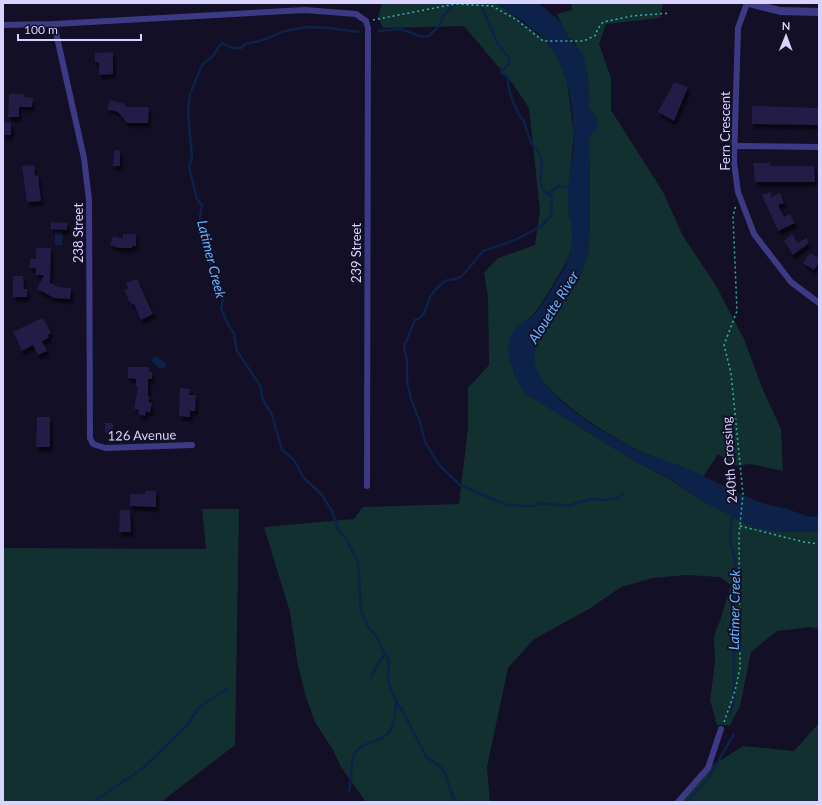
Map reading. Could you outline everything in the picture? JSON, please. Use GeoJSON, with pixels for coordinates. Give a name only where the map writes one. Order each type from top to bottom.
{"type":"FeatureCollection","features":[{"type":"Feature","properties":{"kind":"street"},"geometry":{"type":"LineString","coordinates":[[304,3],[305,10]]}},
{"type":"Feature","properties":{"kind":"street"},"geometry":{"type":"LineString","coordinates":[[748,3],[780,11],[819,12]]}},
{"type":"Feature","properties":{"kind":"street","name":"Fern Crescent"},"geometry":{"type":"LineString","coordinates":[[748,3],[738,28],[734,146],[734,162],[738,192],[754,234],[791,282],[819,303]]}},
{"type":"Feature","properties":{"kind":"street"},"geometry":{"type":"LineString","coordinates":[[3,25],[54,24],[305,10],[356,14],[366,22]]}},
{"type":"Feature","properties":{"kind":"street","name":"239 Street"},"geometry":{"type":"LineString","coordinates":[[366,22],[368,28],[367,486]]}},
{"type":"Feature","properties":{"kind":"street","name":"238 Street"},"geometry":{"type":"LineString","coordinates":[[54,24],[84,158],[89,200],[90,438],[93,444]]}},
{"type":"Feature","properties":{"kind":"street"},"geometry":{"type":"LineString","coordinates":[[734,146],[819,147]]}},
{"type":"Feature","properties":{"kind":"street","name":"126 Avenue"},"geometry":{"type":"LineString","coordinates":[[93,444],[105,448],[192,445]]}},
{"type":"Feature","properties":{"kind":"street"},"geometry":{"type":"LineString","coordinates":[[678,802],[708,768],[721,729]]}},
{"type":"Feature","properties":{"kind":"path"},"geometry":{"type":"LineString","coordinates":[[366,22],[455,4],[492,6],[517,20],[543,41],[584,41],[596,35],[597,30],[603,22],[632,16],[670,13]]}},
{"type":"Feature","properties":{"kind":"path","name":"240th Crossing"},"geometry":{"type":"LineString","coordinates":[[721,729],[734,696],[740,668],[740,526],[743,494],[731,373],[724,345],[737,311],[733,216],[738,192]]}},
{"type":"Feature","properties":{"kind":"path"},"geometry":{"type":"LineString","coordinates":[[740,526],[804,542],[819,544]]}},
{"type":"Feature","properties":{"kind":"green space"},"geometry":{"type":"Polygon","coordinates":[[[382,3],[497,3],[545,40],[558,57],[567,81],[574,134],[568,192],[569,215],[573,228],[572,246],[567,261],[544,300],[533,315],[517,327],[510,359],[515,375],[525,393],[633,460],[671,480],[702,501],[782,532],[819,531],[819,629],[811,627],[777,631],[751,652],[740,706],[730,725],[717,725],[710,700],[715,663],[714,636],[731,585],[720,577],[686,575],[653,578],[621,587],[589,609],[534,639],[508,668],[487,767],[490,802],[366,802],[341,767],[333,750],[315,722],[306,697],[298,666],[290,612],[264,527],[354,519],[363,507],[459,504],[468,428],[468,388],[489,365],[488,296],[484,273],[498,258],[535,245],[540,211],[529,108],[513,84],[464,26],[383,28],[378,17],[382,3]]]}},
{"type":"Feature","properties":{"kind":"green space"},"geometry":{"type":"Polygon","coordinates":[[[571,3],[663,4],[660,18],[606,24],[599,44],[611,78],[611,110],[663,192],[683,236],[715,284],[744,339],[763,390],[781,429],[783,471],[750,464],[735,466],[718,454],[703,477],[690,470],[636,449],[601,429],[563,402],[548,387],[538,373],[534,360],[538,342],[581,274],[588,253],[590,221],[589,140],[597,118],[589,109],[588,77],[575,43],[568,37],[557,14],[572,10],[571,3]]]}},
{"type":"Feature","properties":{"kind":"green space"},"geometry":{"type":"Polygon","coordinates":[[[202,509],[239,509],[235,745],[161,802],[3,802],[3,548],[206,549],[202,509]]]}},
{"type":"Feature","properties":{"kind":"green space"},"geometry":{"type":"Polygon","coordinates":[[[819,723],[819,802],[678,802],[708,768],[743,746],[794,751],[819,723]]]}},
{"type":"Feature","properties":{"kind":"water","name":"Alouette River"},"geometry":{"type":"Polygon","coordinates":[[[497,3],[538,3],[560,21],[568,37],[583,54],[588,77],[589,109],[597,118],[598,128],[591,134],[589,140],[590,221],[588,253],[581,274],[538,342],[535,353],[535,363],[541,377],[551,391],[565,404],[600,429],[634,449],[683,467],[760,502],[805,515],[819,517],[819,531],[782,532],[755,528],[702,501],[672,480],[633,460],[525,393],[516,377],[510,360],[509,342],[512,334],[518,326],[533,316],[542,305],[567,262],[570,253],[572,236],[568,191],[574,148],[573,122],[570,97],[564,72],[553,49],[534,30],[497,3]]]}},
{"type":"Feature","properties":{"kind":"water"},"geometry":{"type":"Polygon","coordinates":[[[55,231],[62,231],[62,245],[55,245],[55,231]]]}},
{"type":"Feature","properties":{"kind":"water"},"geometry":{"type":"Polygon","coordinates":[[[155,356],[165,362],[166,367],[160,369],[152,361],[155,356]]]}},
{"type":"Feature","properties":{"kind":"building"},"geometry":{"type":"Polygon","coordinates":[[[113,52],[113,74],[99,75],[99,62],[95,62],[95,53],[113,52]]]}},
{"type":"Feature","properties":{"kind":"building"},"geometry":{"type":"Polygon","coordinates":[[[674,82],[688,87],[674,121],[658,112],[674,82]]]}},
{"type":"Feature","properties":{"kind":"building"},"geometry":{"type":"Polygon","coordinates":[[[9,94],[24,94],[24,97],[33,98],[32,107],[19,107],[19,117],[8,117],[9,94]]]}},
{"type":"Feature","properties":{"kind":"building"},"geometry":{"type":"Polygon","coordinates":[[[110,100],[125,104],[125,107],[149,107],[148,123],[127,123],[118,112],[107,109],[110,100]]]}},
{"type":"Feature","properties":{"kind":"building"},"geometry":{"type":"Polygon","coordinates":[[[752,106],[819,108],[819,125],[752,124],[752,106]]]}},
{"type":"Feature","properties":{"kind":"building"},"geometry":{"type":"Polygon","coordinates":[[[3,122],[11,123],[11,135],[3,135],[3,122]]]}},
{"type":"Feature","properties":{"kind":"building"},"geometry":{"type":"Polygon","coordinates":[[[114,150],[120,151],[120,166],[113,166],[114,150]]]}},
{"type":"Feature","properties":{"kind":"building"},"geometry":{"type":"Polygon","coordinates":[[[753,163],[770,163],[770,166],[814,166],[815,182],[755,182],[753,163]]]}},
{"type":"Feature","properties":{"kind":"building"},"geometry":{"type":"Polygon","coordinates":[[[34,165],[35,176],[38,175],[41,201],[27,202],[22,166],[34,165]]]}},
{"type":"Feature","properties":{"kind":"building"},"geometry":{"type":"Polygon","coordinates":[[[771,192],[771,197],[780,193],[784,203],[778,205],[784,217],[790,214],[795,223],[778,231],[762,195],[771,192]]]}},
{"type":"Feature","properties":{"kind":"building"},"geometry":{"type":"Polygon","coordinates":[[[51,222],[67,223],[67,230],[51,229],[51,222]]]}},
{"type":"Feature","properties":{"kind":"building"},"geometry":{"type":"Polygon","coordinates":[[[123,234],[136,234],[136,246],[132,246],[132,248],[119,248],[110,245],[113,236],[123,239],[123,234]]]}},
{"type":"Feature","properties":{"kind":"building"},"geometry":{"type":"Polygon","coordinates":[[[792,234],[798,243],[806,238],[809,243],[793,255],[784,241],[792,234]]]}},
{"type":"Feature","properties":{"kind":"building"},"geometry":{"type":"Polygon","coordinates":[[[36,248],[51,248],[50,283],[58,287],[71,288],[70,299],[54,298],[37,289],[44,275],[36,275],[36,268],[30,268],[30,259],[36,259],[36,248]]]}},
{"type":"Feature","properties":{"kind":"building"},"geometry":{"type":"Polygon","coordinates":[[[810,253],[819,258],[819,262],[814,270],[803,263],[810,253]]]}},
{"type":"Feature","properties":{"kind":"building"},"geometry":{"type":"Polygon","coordinates":[[[13,276],[23,276],[24,289],[27,289],[27,297],[13,297],[13,276]]]}},
{"type":"Feature","properties":{"kind":"building"},"geometry":{"type":"Polygon","coordinates":[[[137,279],[153,314],[141,320],[134,304],[133,305],[129,301],[124,290],[128,289],[126,283],[137,279]]]}},
{"type":"Feature","properties":{"kind":"building"},"geometry":{"type":"Polygon","coordinates":[[[42,318],[51,333],[48,335],[49,338],[42,341],[47,351],[38,355],[33,345],[22,351],[13,332],[42,318]]]}},
{"type":"Feature","properties":{"kind":"building"},"geometry":{"type":"Polygon","coordinates":[[[128,367],[149,367],[149,372],[152,372],[152,379],[148,379],[148,396],[150,397],[148,402],[152,403],[150,413],[146,411],[145,416],[138,414],[139,410],[134,409],[138,387],[136,387],[136,379],[128,378],[128,367]]]}},
{"type":"Feature","properties":{"kind":"building"},"geometry":{"type":"Polygon","coordinates":[[[180,388],[190,389],[189,395],[196,395],[195,411],[190,411],[190,417],[179,416],[180,388]]]}},
{"type":"Feature","properties":{"kind":"building"},"geometry":{"type":"Polygon","coordinates":[[[37,417],[50,417],[50,447],[36,447],[37,417]]]}},
{"type":"Feature","properties":{"kind":"building"},"geometry":{"type":"Polygon","coordinates":[[[105,423],[113,423],[113,433],[105,433],[105,423]]]}},
{"type":"Feature","properties":{"kind":"building"},"geometry":{"type":"Polygon","coordinates":[[[145,491],[156,491],[156,507],[130,506],[130,494],[145,494],[145,491]]]}},
{"type":"Feature","properties":{"kind":"building"},"geometry":{"type":"Polygon","coordinates":[[[120,510],[130,510],[131,532],[119,532],[120,510]]]}},
{"type":"Feature","properties":{"kind":"waterway","name":"Latimer Creek"},"geometry":{"type":"LineString","coordinates":[[379,31],[400,29],[423,37],[429,36],[439,26],[444,15],[456,3]]}},
{"type":"Feature","properties":{"kind":"waterway"},"geometry":{"type":"LineString","coordinates":[[480,3],[498,44],[509,58],[508,65],[501,72],[508,78],[513,101],[519,115],[524,121],[528,136],[540,156],[542,162],[542,188],[552,197],[551,216],[540,227],[515,240],[483,251],[461,277],[446,281],[431,295],[424,314],[419,319],[415,320],[404,347],[407,361],[407,381],[411,399],[420,422],[425,442],[440,466],[460,485],[507,505],[523,506],[533,506],[541,503],[568,506],[590,499],[603,500],[618,498],[623,494]]}},
{"type":"Feature","properties":{"kind":"waterway","name":"Latimer Creek"},"geometry":{"type":"LineString","coordinates":[[359,32],[307,27],[285,31],[260,41],[245,44],[241,48],[232,48],[222,43],[213,56],[202,65],[190,94],[188,111],[192,158],[189,167],[197,199],[202,205],[200,217],[203,230],[208,237],[206,248],[209,260],[214,278],[222,288],[224,296],[221,308],[228,325],[234,333],[237,351],[261,387],[262,398],[272,415],[282,450],[294,460],[303,477],[322,495],[332,511],[338,529],[346,539],[358,561],[361,611],[368,627],[376,636],[385,655],[388,657],[388,679],[393,695],[427,758],[435,763],[445,773],[452,795],[456,802]]}},
{"type":"Feature","properties":{"kind":"waterway"},"geometry":{"type":"LineString","coordinates":[[547,193],[559,186],[572,188]]}},
{"type":"Feature","properties":{"kind":"waterway","name":"Latimer Creek"},"geometry":{"type":"LineString","coordinates":[[730,715],[734,703],[734,629],[736,617],[732,590],[736,571],[735,559],[730,541],[732,513]]}},
{"type":"Feature","properties":{"kind":"waterway","name":"Latimer Creek"},"geometry":{"type":"LineString","coordinates":[[371,677],[379,662],[385,655]]}},
{"type":"Feature","properties":{"kind":"waterway"},"geometry":{"type":"LineString","coordinates":[[93,802],[143,768],[187,725],[199,707],[228,688]]}},
{"type":"Feature","properties":{"kind":"waterway"},"geometry":{"type":"LineString","coordinates":[[349,790],[352,762],[355,753],[363,746],[388,734],[395,717],[396,705]]}},
{"type":"Feature","properties":{"kind":"waterway","name":"Latimer Creek"},"geometry":{"type":"LineString","coordinates":[[687,802],[708,779],[734,734]]}}]}
